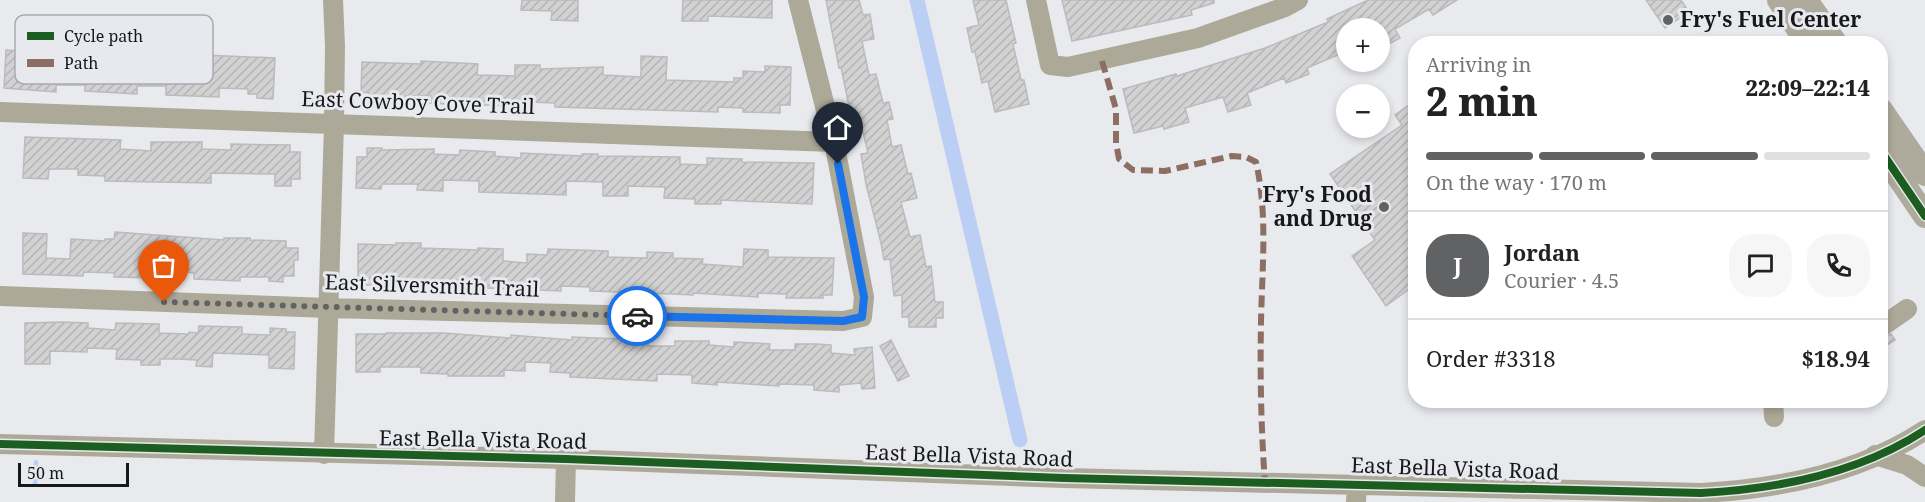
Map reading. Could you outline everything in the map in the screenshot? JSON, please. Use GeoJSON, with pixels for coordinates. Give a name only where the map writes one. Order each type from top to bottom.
{"type":"FeatureCollection","features":[{"type":"Feature","properties":{"kind":"main road"},"geometry":{"type":"LineString","coordinates":[[1779,0],[1803,36]]}},
{"type":"Feature","properties":{"kind":"main road"},"geometry":{"type":"LineString","coordinates":[[1806,0],[1831,36]]}},
{"type":"Feature","properties":{"kind":"main road"},"geometry":{"type":"LineString","coordinates":[[1888,120],[1925,174]]}},
{"type":"Feature","properties":{"kind":"main road"},"geometry":{"type":"LineString","coordinates":[[1888,161],[1925,216]]}},
{"type":"Feature","properties":{"kind":"street"},"geometry":{"type":"LineString","coordinates":[[324,454],[334,123],[333,0]]}},
{"type":"Feature","properties":{"kind":"street"},"geometry":{"type":"LineString","coordinates":[[798,0],[834,142]]}},
{"type":"Feature","properties":{"kind":"street"},"geometry":{"type":"LineString","coordinates":[[1036,0],[1050,65],[1068,67],[1198,38],[1285,7],[1298,0]]}},
{"type":"Feature","properties":{"kind":"street","name":"East Cowboy Cove Trail"},"geometry":{"type":"LineString","coordinates":[[0,112],[834,142]]}},
{"type":"Feature","properties":{"kind":"street","name":"East Silversmith Trail"},"geometry":{"type":"LineString","coordinates":[[0,296],[328,308],[843,321],[862,317],[864,297],[834,142]]}},
{"type":"Feature","properties":{"kind":"street"},"geometry":{"type":"LineString","coordinates":[[1888,322],[1907,309]]}},
{"type":"Feature","properties":{"kind":"street","name":"East Bella Vista Road"},"geometry":{"type":"LineString","coordinates":[[0,444],[566,459],[1064,478],[1357,493],[1640,493],[1742,491],[1780,486],[1814,477],[1875,455],[1925,430]]}},
{"type":"Feature","properties":{"kind":"street"},"geometry":{"type":"LineString","coordinates":[[1875,455],[1915,468],[1925,477]]}},
{"type":"Feature","properties":{"kind":"street"},"geometry":{"type":"LineString","coordinates":[[565,502],[566,459]]}},
{"type":"Feature","properties":{"kind":"building"},"geometry":{"type":"Polygon","coordinates":[[[522,0],[578,0],[578,21],[551,20],[552,11],[521,10],[522,0]]]}},
{"type":"Feature","properties":{"kind":"building"},"geometry":{"type":"Polygon","coordinates":[[[683,0],[772,0],[772,18],[708,16],[708,21],[682,21],[683,0]]]}},
{"type":"Feature","properties":{"kind":"building"},"geometry":{"type":"Polygon","coordinates":[[[826,0],[859,0],[863,15],[870,14],[874,39],[862,41],[869,75],[876,74],[883,103],[889,102],[893,119],[887,120],[892,147],[901,145],[908,174],[911,173],[917,198],[901,202],[910,237],[920,235],[926,267],[931,266],[935,302],[943,302],[943,318],[936,318],[936,327],[909,327],[909,317],[902,317],[902,295],[894,296],[890,259],[884,260],[866,184],[861,154],[868,153],[861,124],[853,126],[826,0]]]}},
{"type":"Feature","properties":{"kind":"building"},"geometry":{"type":"Polygon","coordinates":[[[973,0],[1006,0],[1016,43],[1013,44],[1029,104],[995,112],[988,81],[982,83],[967,28],[979,25],[973,0]]]}},
{"type":"Feature","properties":{"kind":"building"},"geometry":{"type":"Polygon","coordinates":[[[1062,0],[1214,0],[1214,3],[1191,10],[1192,15],[1072,41],[1062,0]]]}},
{"type":"Feature","properties":{"kind":"building"},"geometry":{"type":"Polygon","coordinates":[[[1368,0],[1457,0],[1433,15],[1429,9],[1395,29],[1400,38],[1390,44],[1390,18],[1336,18],[1336,56],[1307,68],[1309,74],[1286,83],[1284,78],[1247,93],[1251,105],[1228,112],[1223,97],[1185,108],[1189,122],[1164,129],[1163,126],[1134,133],[1123,89],[1176,74],[1177,76],[1265,48],[1328,22],[1327,19],[1368,0]]]}},
{"type":"Feature","properties":{"kind":"building","name":"Fry's Fuel Center"},"geometry":{"type":"Polygon","coordinates":[[[1646,0],[1681,0],[1689,12],[1665,28],[1646,0]]]}},
{"type":"Feature","properties":{"kind":"building"},"geometry":{"type":"Polygon","coordinates":[[[6,50],[15,51],[15,84],[213,84],[213,55],[275,58],[273,99],[257,98],[257,94],[248,94],[248,89],[219,88],[219,97],[166,95],[166,86],[137,86],[137,94],[85,91],[85,85],[56,85],[56,92],[4,88],[6,50]]]}},
{"type":"Feature","properties":{"kind":"building"},"geometry":{"type":"Polygon","coordinates":[[[641,56],[667,57],[666,80],[734,82],[734,78],[743,78],[743,71],[765,72],[765,66],[791,67],[790,105],[780,105],[780,113],[743,112],[743,108],[718,107],[718,112],[555,107],[555,103],[530,102],[530,106],[446,104],[430,103],[431,96],[405,96],[405,102],[368,99],[369,93],[361,92],[362,62],[421,64],[421,61],[478,64],[477,75],[515,76],[515,65],[540,65],[540,69],[603,67],[603,75],[641,77],[641,56]]]}},
{"type":"Feature","properties":{"kind":"building","name":"Fry's Food and Drug"},"geometry":{"type":"Polygon","coordinates":[[[1408,106],[1408,290],[1386,306],[1352,256],[1375,240],[1330,174],[1383,138],[1390,138],[1390,133],[1402,125],[1395,115],[1408,106]]]}},
{"type":"Feature","properties":{"kind":"building"},"geometry":{"type":"Polygon","coordinates":[[[25,137],[121,140],[120,149],[151,151],[151,142],[202,142],[202,149],[231,150],[231,144],[290,145],[290,152],[300,152],[300,179],[291,179],[291,186],[275,186],[275,174],[211,173],[211,183],[105,181],[105,176],[78,175],[78,169],[49,169],[48,179],[23,178],[25,137]]]}},
{"type":"Feature","properties":{"kind":"building"},"geometry":{"type":"Polygon","coordinates":[[[367,148],[434,149],[434,154],[459,155],[460,150],[495,152],[495,156],[521,158],[521,153],[680,157],[680,164],[707,165],[707,158],[742,159],[742,162],[814,163],[812,204],[721,200],[721,204],[695,204],[695,199],[664,198],[665,187],[628,186],[628,196],[603,196],[603,182],[566,181],[566,195],[479,192],[479,181],[443,180],[443,191],[417,190],[418,184],[382,184],[381,189],[356,188],[357,157],[367,157],[367,148]]]}},
{"type":"Feature","properties":{"kind":"building"},"geometry":{"type":"Polygon","coordinates":[[[115,232],[224,240],[224,238],[250,238],[250,240],[286,241],[286,248],[298,248],[298,260],[294,260],[294,276],[283,276],[283,282],[269,281],[269,277],[240,277],[240,281],[194,279],[194,273],[187,272],[187,270],[158,269],[158,278],[114,277],[115,273],[84,272],[83,276],[23,274],[23,233],[47,234],[46,258],[70,259],[71,239],[105,241],[105,239],[114,239],[115,232]]]}},
{"type":"Feature","properties":{"kind":"building"},"geometry":{"type":"Polygon","coordinates":[[[396,243],[421,243],[421,248],[503,249],[503,261],[527,263],[527,254],[547,255],[548,249],[608,251],[608,257],[647,258],[647,252],[673,253],[673,258],[703,259],[702,264],[743,267],[744,249],[768,250],[768,257],[834,258],[832,295],[823,295],[823,298],[786,298],[787,294],[758,293],[758,297],[693,293],[693,295],[590,291],[590,287],[561,286],[561,291],[439,286],[439,283],[411,283],[411,286],[366,285],[367,278],[358,278],[358,244],[396,245],[396,243]]]}},
{"type":"Feature","properties":{"kind":"building"},"geometry":{"type":"Polygon","coordinates":[[[25,323],[88,323],[88,328],[115,330],[116,323],[159,324],[159,333],[189,334],[189,332],[198,333],[199,326],[242,327],[242,334],[270,335],[270,328],[286,329],[286,332],[295,332],[294,369],[269,368],[269,355],[213,353],[212,367],[196,366],[197,360],[178,359],[160,359],[160,365],[141,365],[141,360],[116,359],[117,349],[87,348],[87,352],[50,351],[50,364],[25,364],[25,323]]]}},
{"type":"Feature","properties":{"kind":"building"},"geometry":{"type":"Polygon","coordinates":[[[444,333],[511,338],[511,335],[572,340],[572,337],[648,340],[648,346],[675,346],[675,341],[709,341],[709,345],[734,347],[734,342],[770,344],[769,350],[795,350],[795,344],[816,344],[831,345],[831,353],[855,355],[854,349],[872,347],[875,388],[862,389],[861,383],[839,385],[839,392],[814,390],[814,385],[779,384],[779,386],[717,382],[717,385],[692,383],[692,375],[657,374],[657,381],[570,377],[570,373],[550,372],[551,363],[525,362],[525,371],[504,370],[504,376],[448,376],[448,374],[421,373],[421,367],[380,367],[380,372],[356,372],[356,334],[444,333]]]}},
{"type":"Feature","properties":{"kind":"building"},"geometry":{"type":"Polygon","coordinates":[[[1891,334],[1895,340],[1888,344],[1888,336],[1891,334]]]}},
{"type":"Feature","properties":{"kind":"building"},"geometry":{"type":"Polygon","coordinates":[[[891,340],[909,376],[898,381],[880,346],[891,340]]]}},
{"type":"Feature","properties":{"kind":"waterway"},"geometry":{"type":"LineString","coordinates":[[917,0],[1020,440]]}},
{"type":"Feature","properties":{"kind":"waterway"},"geometry":{"type":"LineString","coordinates":[[35,484],[36,462]]}},
{"type":"Feature","properties":{"kind":"marked path"},"geometry":{"type":"LineString","coordinates":[[1102,61],[1116,109],[1116,143],[1119,159],[1133,170],[1165,171],[1232,156],[1246,157],[1256,162],[1263,222],[1261,382],[1265,483]]}},
{"type":"Feature","properties":{"kind":"cycle path"},"geometry":{"type":"LineString","coordinates":[[1888,161],[1925,216]]}},
{"type":"Feature","properties":{"kind":"cycle path"},"geometry":{"type":"LineString","coordinates":[[0,444],[566,459],[1064,478],[1701,493],[1759,488],[1818,476],[1873,457],[1925,430]]}},
{"type":"Feature","properties":{"kind":"way so far"},"geometry":{"type":"LineString","coordinates":[[164,302],[637,316]]}},
{"type":"Feature","properties":{"kind":"place","name":"Fry's Fuel Center"},"geometry":{"type":"Point","coordinates":[1668,20]}},
{"type":"Feature","properties":{"kind":"place","name":"Fry's Food and Drug"},"geometry":{"type":"Point","coordinates":[1384,207]}},
{"type":"Feature","properties":{"kind":"route"},"geometry":{"type":"LineString","coordinates":[[637,316],[843,321],[862,317],[864,297],[838,164]]}}]}
